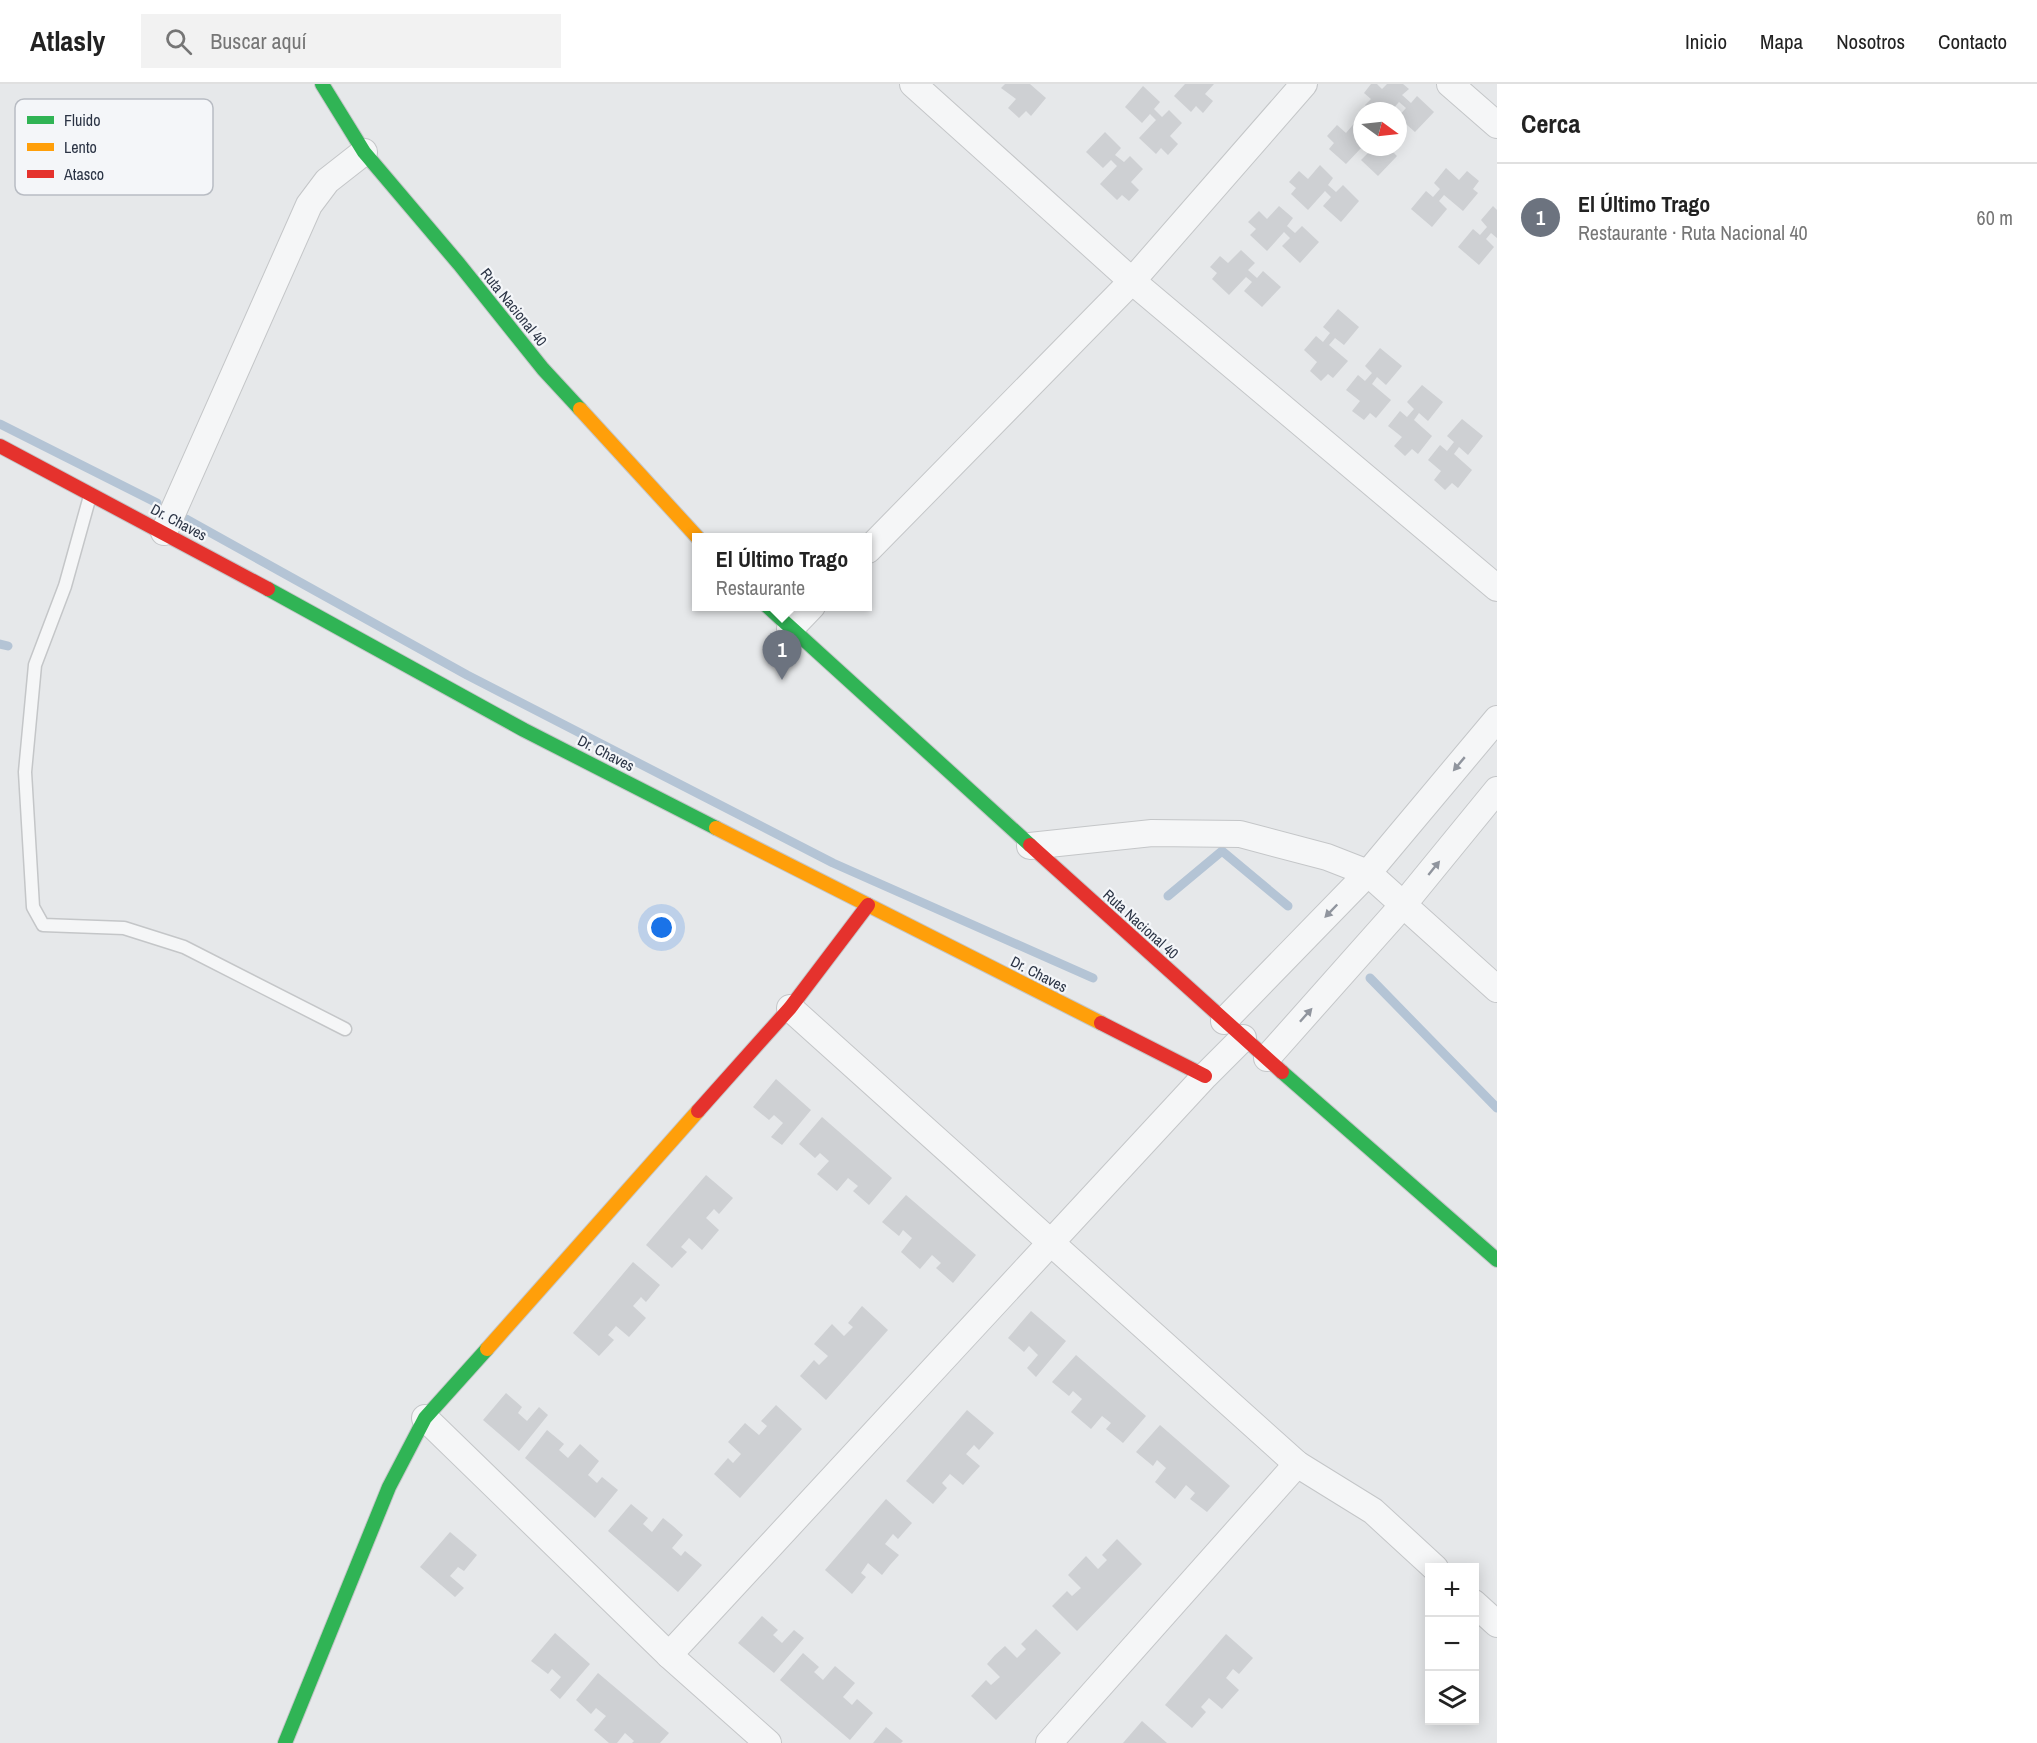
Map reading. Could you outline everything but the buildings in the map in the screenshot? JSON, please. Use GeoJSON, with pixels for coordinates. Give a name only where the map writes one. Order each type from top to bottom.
{"type":"FeatureCollection","features":[{"type":"Feature","properties":{"kind":"street","name":"Ruta Nacional 40"},"geometry":{"type":"LineString","coordinates":[[322,84],[364,152],[459,264],[543,369],[694,533]]}},
{"type":"Feature","properties":{"kind":"street"},"geometry":{"type":"LineString","coordinates":[[913,84],[1132,281],[1497,588]]}},
{"type":"Feature","properties":{"kind":"street"},"geometry":{"type":"LineString","coordinates":[[872,545],[1132,281],[1304,84]]}},
{"type":"Feature","properties":{"kind":"street"},"geometry":{"type":"LineString","coordinates":[[1450,84],[1497,125]]}},
{"type":"Feature","properties":{"kind":"street"},"geometry":{"type":"LineString","coordinates":[[164,532],[309,206],[327,181],[364,152]]}},
{"type":"Feature","properties":{"kind":"street","name":"Dr. Chaves"},"geometry":{"type":"LineString","coordinates":[[0,446],[349,632],[524,730],[1205,1076]]}},
{"type":"Feature","properties":{"kind":"street","name":"Ruta Nacional 40"},"geometry":{"type":"LineString","coordinates":[[772,611],[1224,1021],[1497,1260]]}},
{"type":"Feature","properties":{"kind":"street"},"geometry":{"type":"LineString","coordinates":[[790,629],[807,611]]}},
{"type":"Feature","properties":{"kind":"street"},"geometry":{"type":"LineString","coordinates":[[1224,1021],[1368,873],[1497,719]]}},
{"type":"Feature","properties":{"kind":"street"},"geometry":{"type":"LineString","coordinates":[[1267,1058],[1403,905],[1497,790]]}},
{"type":"Feature","properties":{"kind":"street"},"geometry":{"type":"LineString","coordinates":[[1030,846],[1152,833],[1240,834],[1328,857],[1368,873],[1497,989]]}},
{"type":"Feature","properties":{"kind":"street"},"geometry":{"type":"LineString","coordinates":[[285,1743],[389,1486],[425,1418],[790,1008],[868,905]]}},
{"type":"Feature","properties":{"kind":"street"},"geometry":{"type":"LineString","coordinates":[[790,1008],[1297,1464],[1373,1510],[1430,1563]]}},
{"type":"Feature","properties":{"kind":"street"},"geometry":{"type":"LineString","coordinates":[[669,1655],[1205,1076],[1244,1038]]}},
{"type":"Feature","properties":{"kind":"street"},"geometry":{"type":"LineString","coordinates":[[425,1418],[669,1655],[768,1743]]}},
{"type":"Feature","properties":{"kind":"street"},"geometry":{"type":"LineString","coordinates":[[1049,1743],[1297,1464]]}},
{"type":"Feature","properties":{"kind":"street"},"geometry":{"type":"LineString","coordinates":[[1479,1608],[1497,1624]]}},
{"type":"Feature","properties":{"kind":"lane"},"geometry":{"type":"LineString","coordinates":[[91,495],[65,586],[35,665],[25,772],[33,907],[43,925],[124,928],[184,947],[345,1029]]}},
{"type":"Feature","properties":{"kind":"waterway"},"geometry":{"type":"LineString","coordinates":[[0,424],[157,503]]}},
{"type":"Feature","properties":{"kind":"waterway"},"geometry":{"type":"LineString","coordinates":[[186,519],[467,675],[833,863],[1093,978]]}},
{"type":"Feature","properties":{"kind":"waterway"},"geometry":{"type":"LineString","coordinates":[[0,644],[8,646]]}},
{"type":"Feature","properties":{"kind":"waterway"},"geometry":{"type":"LineString","coordinates":[[1168,896],[1222,851],[1288,906]]}},
{"type":"Feature","properties":{"kind":"waterway"},"geometry":{"type":"LineString","coordinates":[[1370,978],[1497,1108]]}},
{"type":"Feature","properties":{"kind":"traffic: fast"},"geometry":{"type":"LineString","coordinates":[[322,84],[364,152],[459,264],[543,369],[580,409]]}},
{"type":"Feature","properties":{"kind":"traffic: fast"},"geometry":{"type":"LineString","coordinates":[[268,589],[524,730],[716,828]]}},
{"type":"Feature","properties":{"kind":"traffic: fast"},"geometry":{"type":"LineString","coordinates":[[773,611],[1030,845]]}},
{"type":"Feature","properties":{"kind":"traffic: fast"},"geometry":{"type":"LineString","coordinates":[[1282,1072],[1497,1260]]}},
{"type":"Feature","properties":{"kind":"traffic: fast"},"geometry":{"type":"LineString","coordinates":[[285,1743],[389,1487],[425,1418],[487,1349]]}},
{"type":"Feature","properties":{"kind":"traffic: slow"},"geometry":{"type":"LineString","coordinates":[[580,409],[693,533]]}},
{"type":"Feature","properties":{"kind":"traffic: slow"},"geometry":{"type":"LineString","coordinates":[[716,828],[1101,1023]]}},
{"type":"Feature","properties":{"kind":"traffic: slow"},"geometry":{"type":"LineString","coordinates":[[487,1349],[698,1111]]}},
{"type":"Feature","properties":{"kind":"traffic: jam"},"geometry":{"type":"LineString","coordinates":[[0,446],[268,589]]}},
{"type":"Feature","properties":{"kind":"traffic: jam"},"geometry":{"type":"LineString","coordinates":[[1030,845],[1282,1072]]}},
{"type":"Feature","properties":{"kind":"traffic: jam"},"geometry":{"type":"LineString","coordinates":[[698,1111],[790,1008],[868,905]]}},
{"type":"Feature","properties":{"kind":"traffic: jam"},"geometry":{"type":"LineString","coordinates":[[1101,1023],[1205,1076]]}},
{"type":"Feature","properties":{"kind":"place","name":"El Último Trago"},"geometry":{"type":"Point","coordinates":[782,680]}}]}
